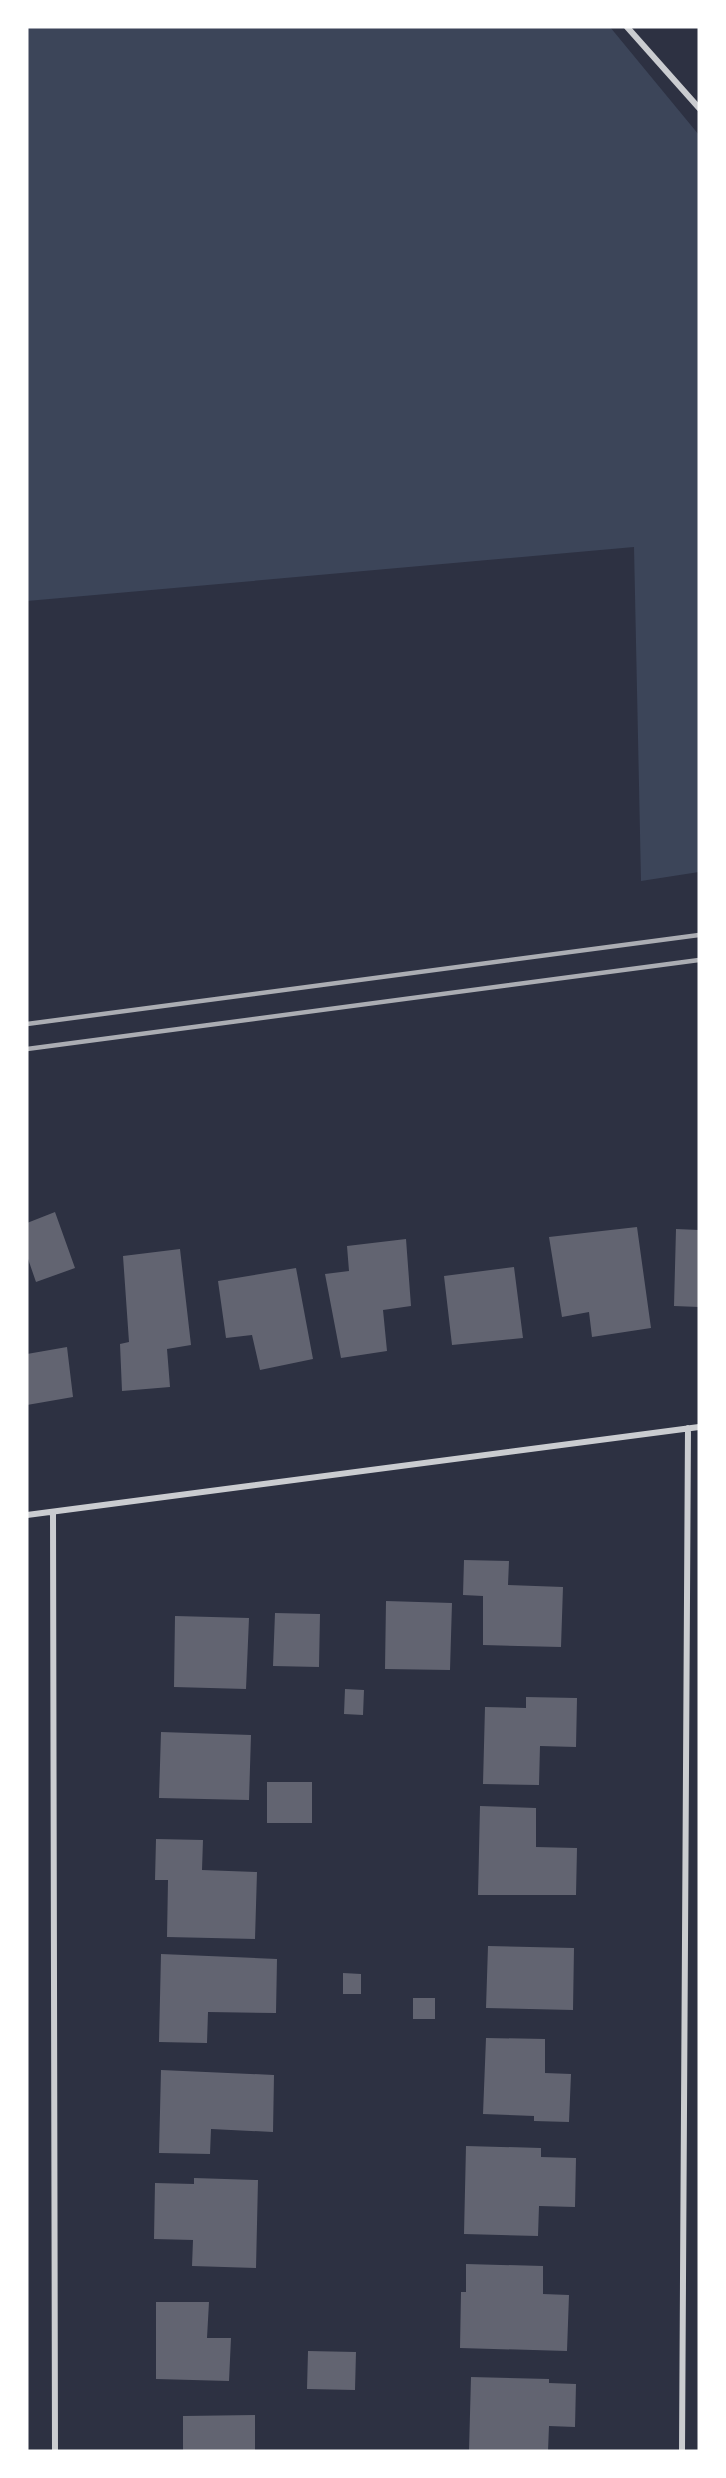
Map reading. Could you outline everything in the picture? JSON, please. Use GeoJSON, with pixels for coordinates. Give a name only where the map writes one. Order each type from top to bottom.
{"type":"FeatureCollection","features":[{"type":"Feature","properties":{"kind":"street"},"geometry":{"type":"LineString","coordinates":[[627,27],[699,108]]}},
{"type":"Feature","properties":{"kind":"street"},"geometry":{"type":"LineString","coordinates":[[27,1515],[699,1427]]}},
{"type":"Feature","properties":{"kind":"street"},"geometry":{"type":"LineString","coordinates":[[682,2451],[688,1428]]}},
{"type":"Feature","properties":{"kind":"street"},"geometry":{"type":"LineString","coordinates":[[53,1513],[55,2451]]}},
{"type":"Feature","properties":{"kind":"shaded area"},"geometry":{"type":"Polygon","coordinates":[[[27,27],[610,27],[699,135],[699,872],[641,881],[634,547],[27,601],[27,27]]]}},
{"type":"Feature","properties":{"kind":"building"},"geometry":{"type":"Polygon","coordinates":[[[55,1212],[75,1268],[36,1282],[27,1256],[27,1223],[55,1212]]]}},
{"type":"Feature","properties":{"kind":"building"},"geometry":{"type":"Polygon","coordinates":[[[637,1227],[651,1328],[592,1337],[589,1312],[562,1317],[549,1237],[637,1227]]]}},
{"type":"Feature","properties":{"kind":"building"},"geometry":{"type":"Polygon","coordinates":[[[676,1229],[699,1230],[699,1307],[674,1306],[676,1229]]]}},
{"type":"Feature","properties":{"kind":"building"},"geometry":{"type":"Polygon","coordinates":[[[406,1239],[411,1306],[383,1310],[387,1351],[341,1358],[325,1274],[349,1271],[347,1246],[406,1239]]]}},
{"type":"Feature","properties":{"kind":"building"},"geometry":{"type":"Polygon","coordinates":[[[180,1249],[191,1345],[167,1349],[170,1387],[122,1391],[120,1344],[129,1342],[123,1256],[180,1249]]]}},
{"type":"Feature","properties":{"kind":"building"},"geometry":{"type":"Polygon","coordinates":[[[514,1267],[523,1338],[452,1345],[444,1276],[514,1267]]]}},
{"type":"Feature","properties":{"kind":"building"},"geometry":{"type":"Polygon","coordinates":[[[296,1268],[313,1359],[260,1370],[252,1335],[226,1338],[218,1281],[296,1268]]]}},
{"type":"Feature","properties":{"kind":"building"},"geometry":{"type":"Polygon","coordinates":[[[67,1347],[73,1397],[27,1405],[27,1354],[67,1347]]]}},
{"type":"Feature","properties":{"kind":"building"},"geometry":{"type":"Polygon","coordinates":[[[464,1560],[509,1561],[508,1585],[563,1587],[561,1647],[483,1645],[483,1596],[463,1595],[464,1560]]]}},
{"type":"Feature","properties":{"kind":"building"},"geometry":{"type":"Polygon","coordinates":[[[386,1601],[452,1603],[450,1670],[385,1669],[386,1601]]]}},
{"type":"Feature","properties":{"kind":"building"},"geometry":{"type":"Polygon","coordinates":[[[275,1613],[320,1614],[319,1667],[273,1666],[275,1613]]]}},
{"type":"Feature","properties":{"kind":"building"},"geometry":{"type":"Polygon","coordinates":[[[175,1616],[249,1618],[246,1689],[174,1687],[175,1616]]]}},
{"type":"Feature","properties":{"kind":"building"},"geometry":{"type":"Polygon","coordinates":[[[345,1689],[364,1690],[363,1715],[344,1714],[345,1689]]]}},
{"type":"Feature","properties":{"kind":"building"},"geometry":{"type":"Polygon","coordinates":[[[526,1697],[577,1698],[576,1747],[540,1746],[539,1785],[483,1784],[485,1707],[526,1708],[526,1697]]]}},
{"type":"Feature","properties":{"kind":"building"},"geometry":{"type":"Polygon","coordinates":[[[161,1732],[251,1735],[249,1800],[159,1798],[161,1732]]]}},
{"type":"Feature","properties":{"kind":"building"},"geometry":{"type":"Polygon","coordinates":[[[267,1782],[312,1782],[312,1823],[267,1823],[267,1782]]]}},
{"type":"Feature","properties":{"kind":"building"},"geometry":{"type":"Polygon","coordinates":[[[480,1806],[536,1808],[536,1847],[577,1848],[576,1895],[478,1895],[480,1806]]]}},
{"type":"Feature","properties":{"kind":"building"},"geometry":{"type":"Polygon","coordinates":[[[156,1839],[203,1840],[202,1870],[257,1872],[255,1939],[167,1937],[168,1880],[155,1880],[156,1839]]]}},
{"type":"Feature","properties":{"kind":"building"},"geometry":{"type":"Polygon","coordinates":[[[488,1946],[574,1948],[573,2010],[486,2008],[488,1946]]]}},
{"type":"Feature","properties":{"kind":"building"},"geometry":{"type":"Polygon","coordinates":[[[161,1954],[277,1959],[276,2013],[208,2012],[207,2043],[159,2042],[161,1954]]]}},
{"type":"Feature","properties":{"kind":"building"},"geometry":{"type":"Polygon","coordinates":[[[343,1973],[361,1974],[361,1994],[343,1994],[343,1973]]]}},
{"type":"Feature","properties":{"kind":"building"},"geometry":{"type":"Polygon","coordinates":[[[413,1998],[435,1998],[435,2019],[413,2019],[413,1998]]]}},
{"type":"Feature","properties":{"kind":"building"},"geometry":{"type":"Polygon","coordinates":[[[486,2038],[545,2039],[545,2073],[571,2074],[569,2122],[534,2121],[534,2116],[483,2114],[486,2038]]]}},
{"type":"Feature","properties":{"kind":"building"},"geometry":{"type":"Polygon","coordinates":[[[161,2070],[274,2075],[273,2132],[211,2129],[210,2154],[159,2153],[161,2070]]]}},
{"type":"Feature","properties":{"kind":"building"},"geometry":{"type":"Polygon","coordinates":[[[466,2146],[541,2148],[541,2157],[576,2158],[575,2207],[539,2206],[538,2236],[464,2234],[466,2146]]]}},
{"type":"Feature","properties":{"kind":"building"},"geometry":{"type":"Polygon","coordinates":[[[194,2178],[258,2180],[256,2268],[192,2266],[193,2240],[154,2239],[155,2183],[194,2184],[194,2178]]]}},
{"type":"Feature","properties":{"kind":"building"},"geometry":{"type":"Polygon","coordinates":[[[466,2264],[543,2266],[543,2294],[569,2295],[567,2351],[460,2348],[461,2292],[466,2292],[466,2264]]]}},
{"type":"Feature","properties":{"kind":"building"},"geometry":{"type":"Polygon","coordinates":[[[156,2302],[209,2302],[207,2338],[231,2338],[229,2381],[156,2379],[156,2302]]]}},
{"type":"Feature","properties":{"kind":"building"},"geometry":{"type":"Polygon","coordinates":[[[308,2351],[356,2352],[355,2390],[307,2389],[308,2351]]]}},
{"type":"Feature","properties":{"kind":"building"},"geometry":{"type":"Polygon","coordinates":[[[471,2377],[549,2379],[549,2383],[576,2384],[575,2427],[549,2426],[548,2451],[469,2451],[471,2377]]]}},
{"type":"Feature","properties":{"kind":"building"},"geometry":{"type":"Polygon","coordinates":[[[255,2415],[255,2451],[183,2451],[183,2416],[255,2415]]]}},
{"type":"Feature","properties":{"kind":"railway"},"geometry":{"type":"LineString","coordinates":[[27,1024],[699,935]]}},
{"type":"Feature","properties":{"kind":"railway"},"geometry":{"type":"LineString","coordinates":[[27,1049],[699,960]]}}]}
